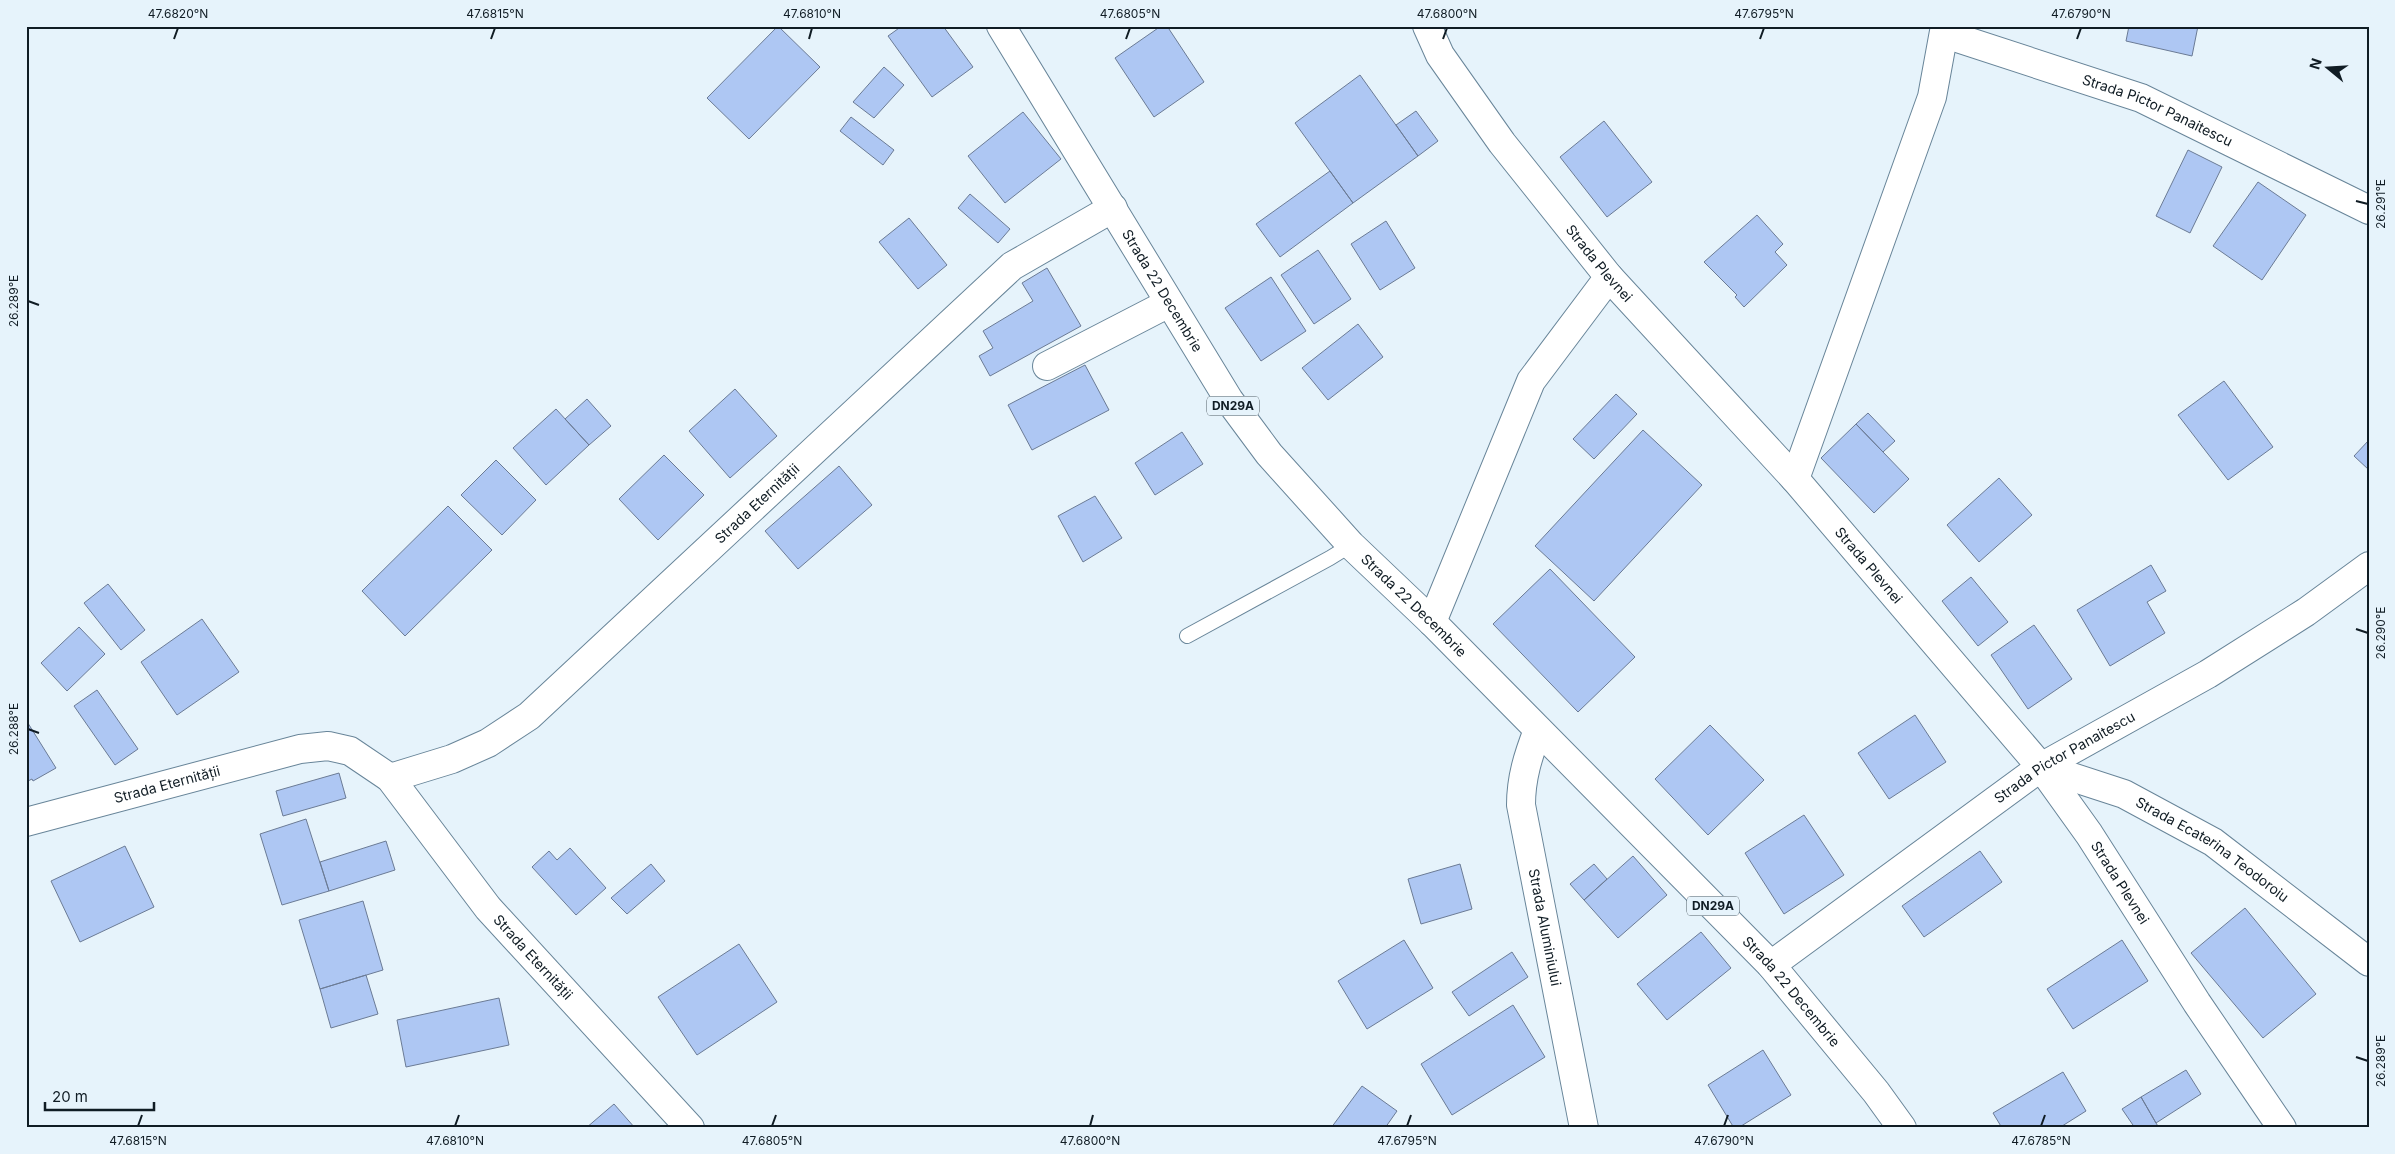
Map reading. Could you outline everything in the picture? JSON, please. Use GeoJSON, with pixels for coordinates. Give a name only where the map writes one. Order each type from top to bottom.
{"type":"FeatureCollection","features":[{"type":"Feature","properties":{"kind":"street","name":"Strada 22 Decembrie"},"geometry":{"type":"LineString","coordinates":[[1001,26],[1228,400],[1269,454],[1351,544],[1432,622],[1771,965],[1876,1092],[1902,1128]]}},
{"type":"Feature","properties":{"kind":"street","name":"Strada Plevnei"},"geometry":{"type":"LineString","coordinates":[[1427,26],[1440,55],[1502,143],[1609,277],[1795,479],[2040,767],[2089,834],[2192,995],[2282,1128]]}},
{"type":"Feature","properties":{"kind":"street"},"geometry":{"type":"LineString","coordinates":[[1795,479],[1932,97],[1945,30]]}},
{"type":"Feature","properties":{"kind":"street","name":"Strada Pictor Panaitescu"},"geometry":{"type":"LineString","coordinates":[[1945,30],[2141,98],[2369,210]]}},
{"type":"Feature","properties":{"kind":"street","name":"Strada Eternității"},"geometry":{"type":"LineString","coordinates":[[390,778],[452,759],[488,743],[529,716],[1012,266],[1113,208]]}},
{"type":"Feature","properties":{"kind":"street"},"geometry":{"type":"LineString","coordinates":[[1432,622],[1531,381],[1609,277]]}},
{"type":"Feature","properties":{"kind":"street"},"geometry":{"type":"LineString","coordinates":[[1047,366],[1169,304]]}},
{"type":"Feature","properties":{"kind":"street","name":"Strada Pictor Panaitescu"},"geometry":{"type":"LineString","coordinates":[[1771,965],[2040,767],[2208,674],[2306,612],[2369,566]]}},
{"type":"Feature","properties":{"kind":"street","name":"Strada Aluminiului"},"geometry":{"type":"LineString","coordinates":[[1538,730],[1526,761],[1521,784],[1521,806],[1584,1128]]}},
{"type":"Feature","properties":{"kind":"street","name":"Strada Eternității"},"geometry":{"type":"LineString","coordinates":[[26,822],[300,749],[328,746],[350,751],[390,778],[488,908],[690,1128]]}},
{"type":"Feature","properties":{"kind":"street","name":"Strada Ecaterina Teodoroiu"},"geometry":{"type":"LineString","coordinates":[[2040,767],[2124,794],[2213,842],[2369,962]]}},
{"type":"Feature","properties":{"kind":"lane"},"geometry":{"type":"LineString","coordinates":[[1187,636],[1351,544]]}},
{"type":"Feature","properties":{"kind":"building"},"geometry":{"type":"Polygon","coordinates":[[[778,26],[820,67],[749,139],[707,98],[778,26]]]}},
{"type":"Feature","properties":{"kind":"building"},"geometry":{"type":"Polygon","coordinates":[[[902,26],[943,26],[973,67],[932,97],[888,36],[902,26]]]}},
{"type":"Feature","properties":{"kind":"building"},"geometry":{"type":"Polygon","coordinates":[[[1161,26],[1167,26],[1204,82],[1154,117],[1115,58],[1161,26]]]}},
{"type":"Feature","properties":{"kind":"building"},"geometry":{"type":"Polygon","coordinates":[[[2129,26],[2198,26],[2192,56],[2126,41],[2129,26]]]}},
{"type":"Feature","properties":{"kind":"building"},"geometry":{"type":"Polygon","coordinates":[[[884,67],[904,85],[874,118],[853,102],[884,67]]]}},
{"type":"Feature","properties":{"kind":"building"},"geometry":{"type":"Polygon","coordinates":[[[1360,75],[1418,156],[1353,203],[1295,123],[1360,75]]]}},
{"type":"Feature","properties":{"kind":"building"},"geometry":{"type":"Polygon","coordinates":[[[1416,111],[1438,141],[1418,156],[1396,125],[1416,111]]]}},
{"type":"Feature","properties":{"kind":"building"},"geometry":{"type":"Polygon","coordinates":[[[1023,112],[1061,159],[1005,203],[968,156],[1023,112]]]}},
{"type":"Feature","properties":{"kind":"building"},"geometry":{"type":"Polygon","coordinates":[[[851,117],[894,150],[883,165],[840,131],[851,117]]]}},
{"type":"Feature","properties":{"kind":"building"},"geometry":{"type":"Polygon","coordinates":[[[1604,121],[1652,182],[1607,217],[1560,157],[1604,121]]]}},
{"type":"Feature","properties":{"kind":"building"},"geometry":{"type":"Polygon","coordinates":[[[2188,150],[2222,167],[2190,233],[2156,216],[2188,150]]]}},
{"type":"Feature","properties":{"kind":"building"},"geometry":{"type":"Polygon","coordinates":[[[1330,171],[1353,203],[1280,257],[1256,224],[1330,171]]]}},
{"type":"Feature","properties":{"kind":"building"},"geometry":{"type":"Polygon","coordinates":[[[2258,182],[2306,215],[2262,280],[2213,246],[2258,182]]]}},
{"type":"Feature","properties":{"kind":"building"},"geometry":{"type":"Polygon","coordinates":[[[970,194],[1010,229],[998,243],[958,208],[970,194]]]}},
{"type":"Feature","properties":{"kind":"building"},"geometry":{"type":"Polygon","coordinates":[[[1757,215],[1783,244],[1775,252],[1787,265],[1744,307],[1735,297],[1737,295],[1704,262],[1757,215]]]}},
{"type":"Feature","properties":{"kind":"building"},"geometry":{"type":"Polygon","coordinates":[[[909,218],[947,265],[918,289],[879,242],[909,218]]]}},
{"type":"Feature","properties":{"kind":"building"},"geometry":{"type":"Polygon","coordinates":[[[1386,221],[1415,268],[1380,290],[1351,244],[1386,221]]]}},
{"type":"Feature","properties":{"kind":"building"},"geometry":{"type":"Polygon","coordinates":[[[1318,250],[1351,299],[1314,324],[1281,275],[1318,250]]]}},
{"type":"Feature","properties":{"kind":"building"},"geometry":{"type":"Polygon","coordinates":[[[1047,268],[1081,326],[990,376],[979,356],[993,348],[983,331],[1033,301],[1022,283],[1047,268]]]}},
{"type":"Feature","properties":{"kind":"building"},"geometry":{"type":"Polygon","coordinates":[[[1271,277],[1306,331],[1261,361],[1225,308],[1271,277]]]}},
{"type":"Feature","properties":{"kind":"building"},"geometry":{"type":"Polygon","coordinates":[[[1358,324],[1383,357],[1328,400],[1302,368],[1358,324]]]}},
{"type":"Feature","properties":{"kind":"building"},"geometry":{"type":"Polygon","coordinates":[[[1085,365],[1109,410],[1032,450],[1008,405],[1085,365]]]}},
{"type":"Feature","properties":{"kind":"building"},"geometry":{"type":"Polygon","coordinates":[[[2224,381],[2273,447],[2228,480],[2178,415],[2224,381]]]}},
{"type":"Feature","properties":{"kind":"building"},"geometry":{"type":"Polygon","coordinates":[[[735,389],[777,436],[730,478],[689,431],[735,389]]]}},
{"type":"Feature","properties":{"kind":"building"},"geometry":{"type":"Polygon","coordinates":[[[1616,394],[1637,414],[1594,459],[1573,439],[1616,394]]]}},
{"type":"Feature","properties":{"kind":"building"},"geometry":{"type":"Polygon","coordinates":[[[587,399],[611,426],[589,445],[565,419],[587,399]]]}},
{"type":"Feature","properties":{"kind":"building"},"geometry":{"type":"Polygon","coordinates":[[[556,409],[589,445],[546,485],[513,448],[556,409]]]}},
{"type":"Feature","properties":{"kind":"building"},"geometry":{"type":"Polygon","coordinates":[[[1868,413],[1895,441],[1883,452],[1856,424],[1868,413]]]}},
{"type":"Feature","properties":{"kind":"building"},"geometry":{"type":"Polygon","coordinates":[[[1856,424],[1909,479],[1874,513],[1821,458],[1856,424]]]}},
{"type":"Feature","properties":{"kind":"building"},"geometry":{"type":"Polygon","coordinates":[[[1643,430],[1702,485],[1594,601],[1535,546],[1643,430]]]}},
{"type":"Feature","properties":{"kind":"building"},"geometry":{"type":"Polygon","coordinates":[[[1182,432],[1203,464],[1155,495],[1135,463],[1182,432]]]}},
{"type":"Feature","properties":{"kind":"building"},"geometry":{"type":"Polygon","coordinates":[[[2369,440],[2369,470],[2354,456],[2369,440]]]}},
{"type":"Feature","properties":{"kind":"building"},"geometry":{"type":"Polygon","coordinates":[[[664,455],[704,495],[658,540],[619,499],[664,455]]]}},
{"type":"Feature","properties":{"kind":"building"},"geometry":{"type":"Polygon","coordinates":[[[496,460],[536,500],[502,535],[461,495],[496,460]]]}},
{"type":"Feature","properties":{"kind":"building"},"geometry":{"type":"Polygon","coordinates":[[[839,466],[872,505],[798,569],[765,531],[839,466]]]}},
{"type":"Feature","properties":{"kind":"building"},"geometry":{"type":"Polygon","coordinates":[[[1999,478],[2032,515],[1979,562],[1947,525],[1999,478]]]}},
{"type":"Feature","properties":{"kind":"building"},"geometry":{"type":"Polygon","coordinates":[[[1095,496],[1122,538],[1083,562],[1058,516],[1095,496]]]}},
{"type":"Feature","properties":{"kind":"building"},"geometry":{"type":"Polygon","coordinates":[[[448,506],[492,550],[405,636],[362,591],[448,506]]]}},
{"type":"Feature","properties":{"kind":"building"},"geometry":{"type":"Polygon","coordinates":[[[2151,565],[2166,591],[2147,602],[2165,633],[2110,666],[2077,610],[2151,565]]]}},
{"type":"Feature","properties":{"kind":"building"},"geometry":{"type":"Polygon","coordinates":[[[1550,569],[1635,657],[1578,712],[1493,624],[1550,569]]]}},
{"type":"Feature","properties":{"kind":"building"},"geometry":{"type":"Polygon","coordinates":[[[1971,577],[2008,622],[1978,646],[1942,601],[1971,577]]]}},
{"type":"Feature","properties":{"kind":"building"},"geometry":{"type":"Polygon","coordinates":[[[108,584],[145,630],[121,650],[84,603],[108,584]]]}},
{"type":"Feature","properties":{"kind":"building"},"geometry":{"type":"Polygon","coordinates":[[[202,619],[239,672],[177,715],[141,662],[202,619]]]}},
{"type":"Feature","properties":{"kind":"building"},"geometry":{"type":"Polygon","coordinates":[[[2034,625],[2072,679],[2028,709],[1991,655],[2034,625]]]}},
{"type":"Feature","properties":{"kind":"building"},"geometry":{"type":"Polygon","coordinates":[[[79,627],[105,654],[67,691],[41,663],[79,627]]]}},
{"type":"Feature","properties":{"kind":"building"},"geometry":{"type":"Polygon","coordinates":[[[97,690],[138,749],[115,765],[74,706],[97,690]]]}},
{"type":"Feature","properties":{"kind":"building"},"geometry":{"type":"Polygon","coordinates":[[[1915,715],[1946,762],[1889,799],[1858,753],[1915,715]]]}},
{"type":"Feature","properties":{"kind":"building"},"geometry":{"type":"Polygon","coordinates":[[[26,720],[56,768],[33,781],[32,779],[26,782],[26,720]]]}},
{"type":"Feature","properties":{"kind":"building"},"geometry":{"type":"Polygon","coordinates":[[[1710,725],[1764,780],[1708,835],[1655,779],[1710,725]]]}},
{"type":"Feature","properties":{"kind":"building"},"geometry":{"type":"Polygon","coordinates":[[[339,773],[346,798],[283,816],[276,791],[339,773]]]}},
{"type":"Feature","properties":{"kind":"building"},"geometry":{"type":"Polygon","coordinates":[[[1804,815],[1844,875],[1784,914],[1745,853],[1804,815]]]}},
{"type":"Feature","properties":{"kind":"building"},"geometry":{"type":"Polygon","coordinates":[[[306,819],[329,891],[282,905],[260,834],[306,819]]]}},
{"type":"Feature","properties":{"kind":"building"},"geometry":{"type":"Polygon","coordinates":[[[386,841],[395,870],[329,891],[320,862],[386,841]]]}},
{"type":"Feature","properties":{"kind":"building"},"geometry":{"type":"Polygon","coordinates":[[[125,846],[154,907],[80,942],[51,881],[125,846]]]}},
{"type":"Feature","properties":{"kind":"building"},"geometry":{"type":"Polygon","coordinates":[[[570,848],[606,888],[576,915],[532,867],[549,851],[557,860],[570,848]]]}},
{"type":"Feature","properties":{"kind":"building"},"geometry":{"type":"Polygon","coordinates":[[[1980,851],[2002,882],[1924,937],[1902,906],[1980,851]]]}},
{"type":"Feature","properties":{"kind":"building"},"geometry":{"type":"Polygon","coordinates":[[[1633,856],[1667,895],[1618,938],[1584,900],[1633,856]]]}},
{"type":"Feature","properties":{"kind":"building"},"geometry":{"type":"Polygon","coordinates":[[[651,864],[665,881],[627,914],[611,898],[651,864]]]}},
{"type":"Feature","properties":{"kind":"building"},"geometry":{"type":"Polygon","coordinates":[[[1460,864],[1472,909],[1421,924],[1408,879],[1460,864]]]}},
{"type":"Feature","properties":{"kind":"building"},"geometry":{"type":"Polygon","coordinates":[[[1594,864],[1607,879],[1584,900],[1570,884],[1594,864]]]}},
{"type":"Feature","properties":{"kind":"building"},"geometry":{"type":"Polygon","coordinates":[[[363,901],[383,970],[320,989],[299,920],[363,901]]]}},
{"type":"Feature","properties":{"kind":"building"},"geometry":{"type":"Polygon","coordinates":[[[2245,908],[2316,994],[2263,1038],[2191,953],[2245,908]]]}},
{"type":"Feature","properties":{"kind":"building"},"geometry":{"type":"Polygon","coordinates":[[[1701,932],[1731,968],[1667,1020],[1637,984],[1701,932]]]}},
{"type":"Feature","properties":{"kind":"building"},"geometry":{"type":"Polygon","coordinates":[[[1404,940],[1433,988],[1367,1029],[1338,981],[1404,940]]]}},
{"type":"Feature","properties":{"kind":"building"},"geometry":{"type":"Polygon","coordinates":[[[2122,940],[2148,981],[2073,1029],[2047,989],[2122,940]]]}},
{"type":"Feature","properties":{"kind":"building"},"geometry":{"type":"Polygon","coordinates":[[[739,944],[777,1002],[697,1055],[658,997],[739,944]]]}},
{"type":"Feature","properties":{"kind":"building"},"geometry":{"type":"Polygon","coordinates":[[[1512,952],[1528,977],[1469,1016],[1452,992],[1512,952]]]}},
{"type":"Feature","properties":{"kind":"building"},"geometry":{"type":"Polygon","coordinates":[[[366,975],[378,1014],[331,1028],[320,989],[366,975]]]}},
{"type":"Feature","properties":{"kind":"building"},"geometry":{"type":"Polygon","coordinates":[[[499,998],[509,1045],[406,1067],[397,1020],[499,998]]]}},
{"type":"Feature","properties":{"kind":"building"},"geometry":{"type":"Polygon","coordinates":[[[1513,1005],[1545,1057],[1452,1115],[1421,1064],[1513,1005]]]}},
{"type":"Feature","properties":{"kind":"building"},"geometry":{"type":"Polygon","coordinates":[[[1763,1050],[1791,1095],[1738,1128],[1734,1128],[1708,1085],[1763,1050]]]}},
{"type":"Feature","properties":{"kind":"building"},"geometry":{"type":"Polygon","coordinates":[[[2186,1070],[2201,1094],[2156,1123],[2141,1097],[2186,1070]]]}},
{"type":"Feature","properties":{"kind":"building"},"geometry":{"type":"Polygon","coordinates":[[[2063,1072],[2086,1111],[2059,1128],[2002,1128],[1993,1113],[2063,1072]]]}},
{"type":"Feature","properties":{"kind":"building"},"geometry":{"type":"Polygon","coordinates":[[[1362,1086],[1397,1111],[1385,1128],[1331,1128],[1362,1086]]]}},
{"type":"Feature","properties":{"kind":"building"},"geometry":{"type":"Polygon","coordinates":[[[2141,1097],[2159,1128],[2135,1128],[2122,1109],[2141,1097]]]}},
{"type":"Feature","properties":{"kind":"building"},"geometry":{"type":"Polygon","coordinates":[[[614,1104],[635,1128],[586,1128],[614,1104]]]}}]}
